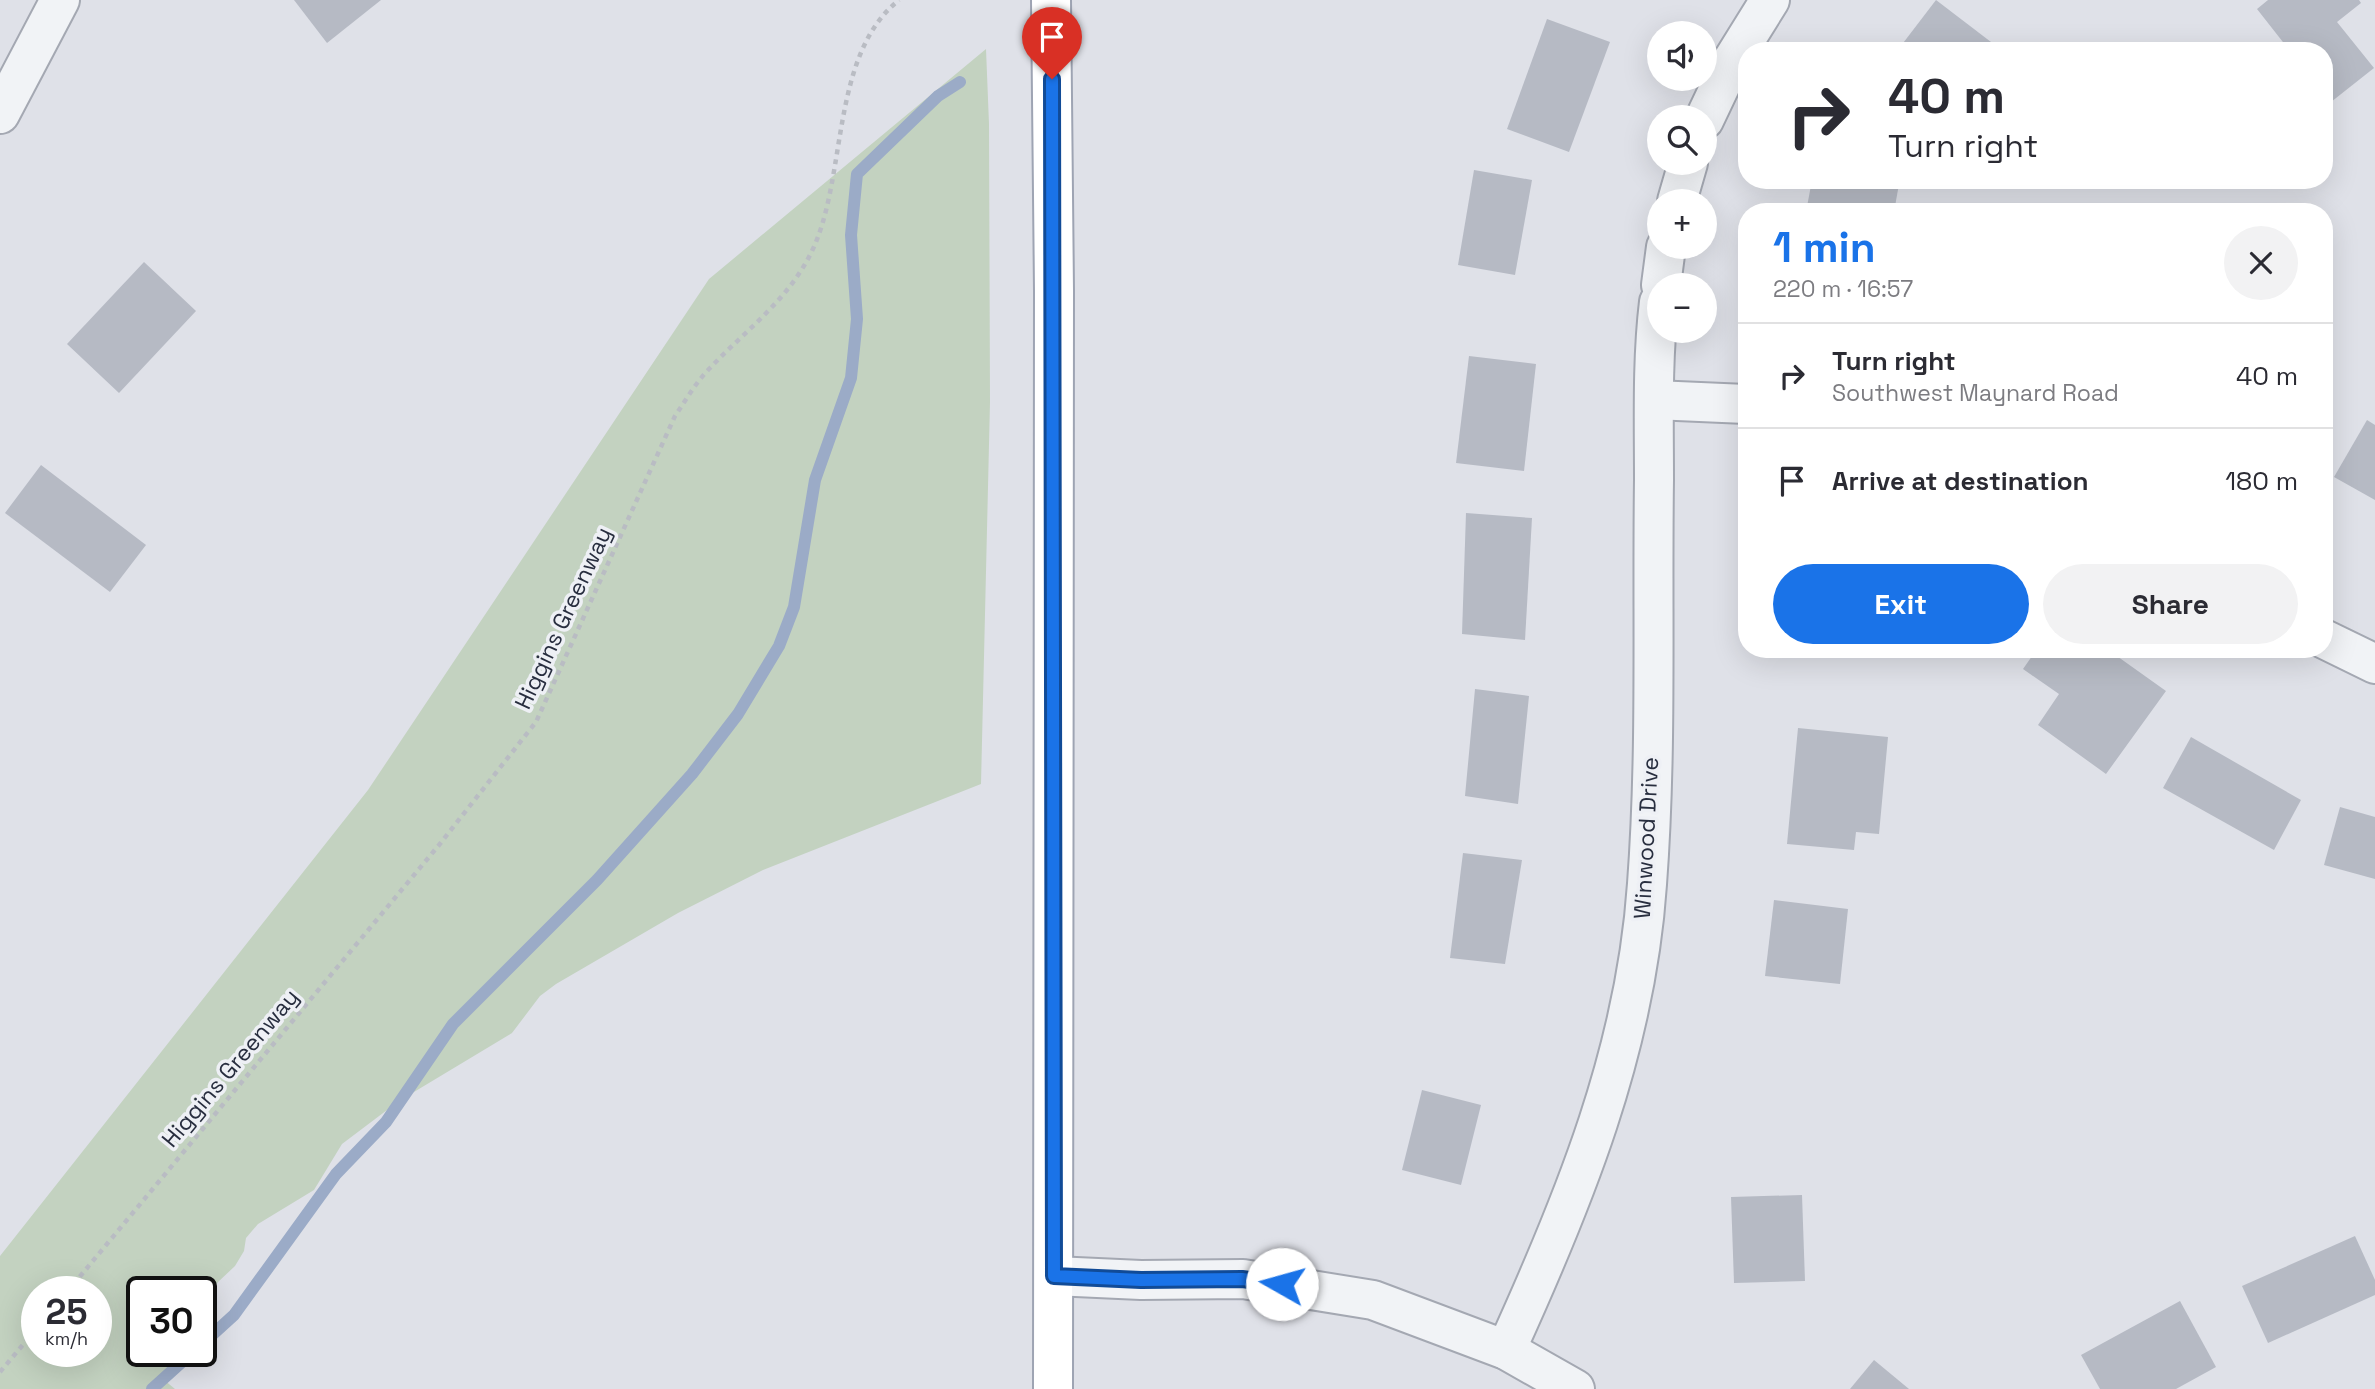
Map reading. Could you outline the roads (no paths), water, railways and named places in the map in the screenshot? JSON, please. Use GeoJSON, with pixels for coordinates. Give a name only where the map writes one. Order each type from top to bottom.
{"type":"FeatureCollection","features":[{"type":"Feature","properties":{"kind":"main road"},"geometry":{"type":"LineString","coordinates":[[1051,0],[1054,291],[1053,1389]]}},
{"type":"Feature","properties":{"kind":"street"},"geometry":{"type":"LineString","coordinates":[[0,114],[60,0]]}},
{"type":"Feature","properties":{"kind":"street"},"geometry":{"type":"LineString","coordinates":[[1743,42],[1770,0]]}},
{"type":"Feature","properties":{"kind":"street"},"geometry":{"type":"LineString","coordinates":[[1711,105],[1738,50]]}},
{"type":"Feature","properties":{"kind":"street","name":"Winwood Drive"},"geometry":{"type":"LineString","coordinates":[[1506,1350],[1567,1214],[1624,1038],[1636,977],[1647,884],[1657,343]]}},
{"type":"Feature","properties":{"kind":"street"},"geometry":{"type":"LineString","coordinates":[[1654,400],[1738,404]]}},
{"type":"Feature","properties":{"kind":"street"},"geometry":{"type":"LineString","coordinates":[[2333,643],[2375,664]]}},
{"type":"Feature","properties":{"kind":"street"},"geometry":{"type":"LineString","coordinates":[[1054,1276],[1141,1280],[1242,1279],[1301,1286],[1373,1300],[1506,1350],[1575,1389]]}},
{"type":"Feature","properties":{"kind":"waterway"},"geometry":{"type":"LineString","coordinates":[[217,1330],[234,1315],[336,1174],[386,1122],[453,1024],[597,880],[692,774],[738,714],[779,646],[794,607],[815,480],[851,378],[857,319],[851,235],[857,174],[938,96],[960,82]]}},
{"type":"Feature","properties":{"kind":"waterway"},"geometry":{"type":"LineString","coordinates":[[152,1389],[176,1367]]}}]}
